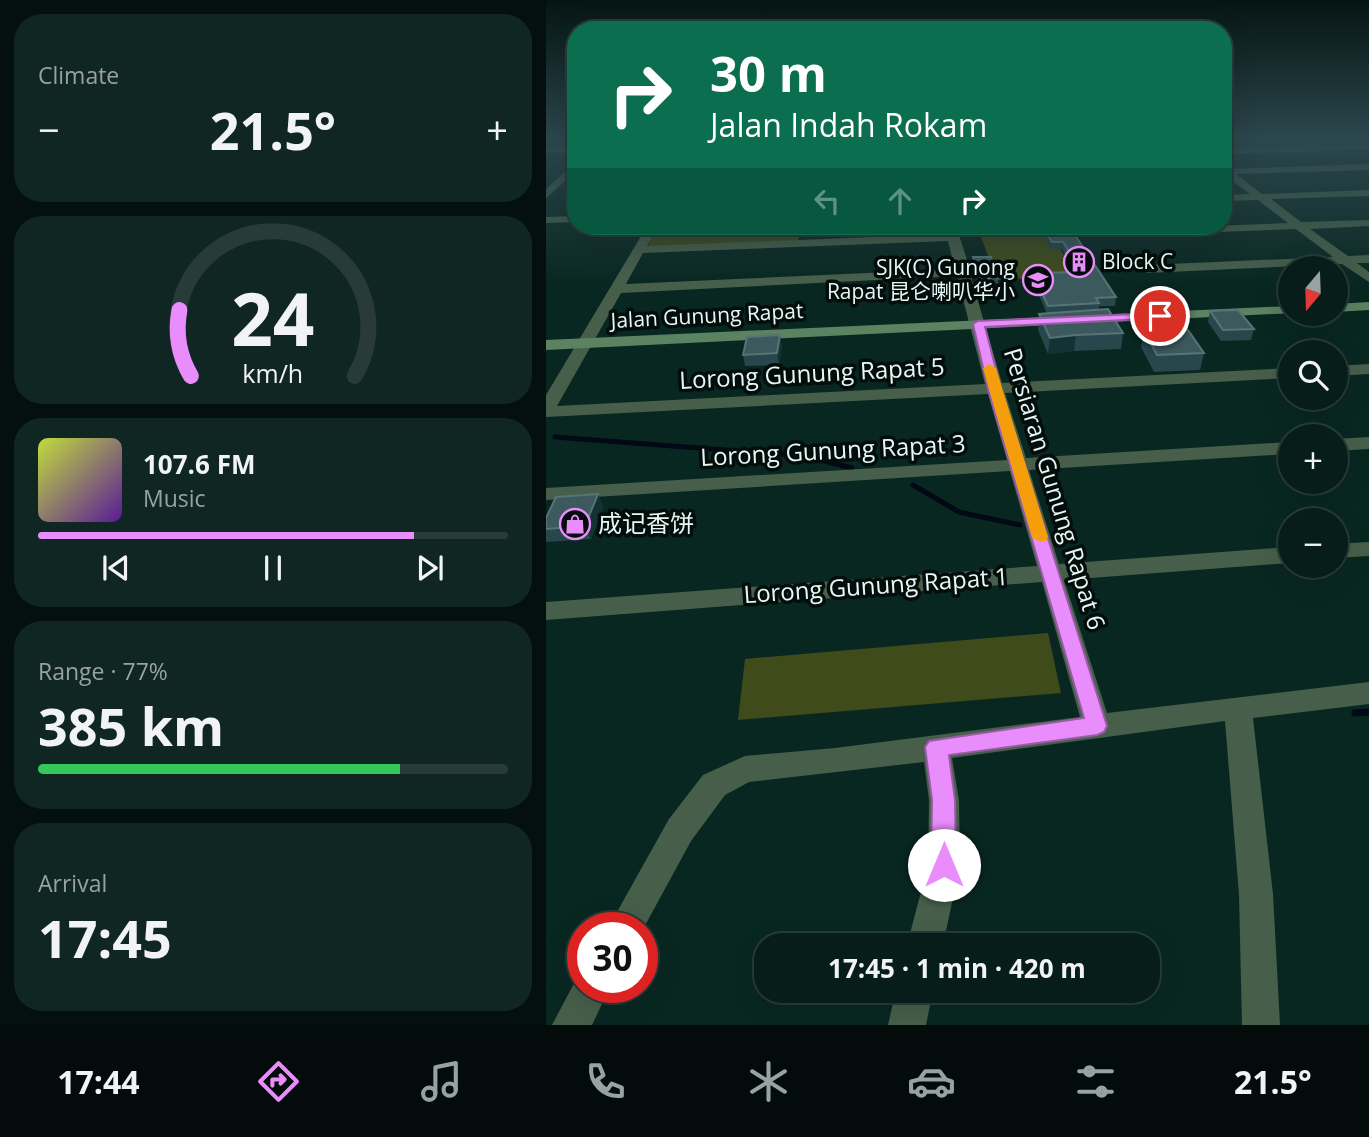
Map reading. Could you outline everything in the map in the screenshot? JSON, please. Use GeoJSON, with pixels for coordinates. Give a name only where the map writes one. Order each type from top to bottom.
{"type":"FeatureCollection","features":[{"type":"Feature","properties":{"kind":"street"},"geometry":{"type":"LineString","coordinates":[[1250,189],[1338,256]]}},
{"type":"Feature","properties":{"kind":"street"},"geometry":{"type":"LineString","coordinates":[[1232,198],[1369,193]]}},
{"type":"Feature","properties":{"kind":"street"},"geometry":{"type":"LineString","coordinates":[[546,220],[567,219]]}},
{"type":"Feature","properties":{"kind":"street"},"geometry":{"type":"LineString","coordinates":[[1232,228],[1369,223]]}},
{"type":"Feature","properties":{"kind":"street"},"geometry":{"type":"LineString","coordinates":[[546,411],[648,235]]}},
{"type":"Feature","properties":{"kind":"street"},"geometry":{"type":"LineString","coordinates":[[639,250],[886,235]]}},
{"type":"Feature","properties":{"kind":"street","name":"Persiaran Gunung Rapat 6"},"geometry":{"type":"LineString","coordinates":[[953,235],[995,389],[1097,726]]}},
{"type":"Feature","properties":{"kind":"street"},"geometry":{"type":"LineString","coordinates":[[1348,260],[1369,259]]}},
{"type":"Feature","properties":{"kind":"street"},"geometry":{"type":"LineString","coordinates":[[1146,269],[1278,263]]}},
{"type":"Feature","properties":{"kind":"street"},"geometry":{"type":"LineString","coordinates":[[1348,263],[1369,278]]}},
{"type":"Feature","properties":{"kind":"street"},"geometry":{"type":"LineString","coordinates":[[616,289],[965,272]]}},
{"type":"Feature","properties":{"kind":"street"},"geometry":{"type":"LineString","coordinates":[[1348,307],[1369,306]]}},
{"type":"Feature","properties":{"kind":"street","name":"Jalan Gunung Rapat"},"geometry":{"type":"LineString","coordinates":[[546,345],[1278,311]]}},
{"type":"Feature","properties":{"kind":"street"},"geometry":{"type":"LineString","coordinates":[[1348,370],[1369,369]]}},
{"type":"Feature","properties":{"kind":"street","name":"Lorong Gunung Rapat 5"},"geometry":{"type":"LineString","coordinates":[[546,411],[1278,374]]}},
{"type":"Feature","properties":{"kind":"street"},"geometry":{"type":"LineString","coordinates":[[1348,444],[1369,443]]}},
{"type":"Feature","properties":{"kind":"street","name":"Lorong Gunung Rapat 3"},"geometry":{"type":"LineString","coordinates":[[546,494],[1278,449]]}},
{"type":"Feature","properties":{"kind":"street"},"geometry":{"type":"LineString","coordinates":[[1348,550],[1369,549]]}},
{"type":"Feature","properties":{"kind":"street","name":"Lorong Gunung Rapat 1"},"geometry":{"type":"LineString","coordinates":[[546,611],[1278,556]]}},
{"type":"Feature","properties":{"kind":"street"},"geometry":{"type":"LineString","coordinates":[[634,912],[680,830],[714,785],[745,769],[1369,693]]}},
{"type":"Feature","properties":{"kind":"street"},"geometry":{"type":"LineString","coordinates":[[1238,708],[1256,894],[1261,1025]]}},
{"type":"Feature","properties":{"kind":"street"},"geometry":{"type":"LineString","coordinates":[[928,933],[944,865],[944,800],[936,747]]}},
{"type":"Feature","properties":{"kind":"street"},"geometry":{"type":"LineString","coordinates":[[571,1025],[583,1003]]}},
{"type":"Feature","properties":{"kind":"green space"},"geometry":{"type":"Polygon","coordinates":[[[654,235],[799,235],[798,242],[647,247],[654,235]]]}},
{"type":"Feature","properties":{"kind":"green space"},"geometry":{"type":"Polygon","coordinates":[[[980,235],[1052,235],[1077,276],[997,280],[980,235]]]}},
{"type":"Feature","properties":{"kind":"green space"},"geometry":{"type":"Polygon","coordinates":[[[1048,633],[1061,693],[738,720],[745,659],[1048,633]]]}},
{"type":"Feature","properties":{"kind":"building"},"geometry":{"type":"Polygon","coordinates":[[[1048,235],[1075,235],[1116,297],[1096,298],[1099,303],[1048,306],[1033,273],[1081,272],[1063,242],[1052,242],[1048,235]]]}},
{"type":"Feature","properties":{"kind":"building"},"geometry":{"type":"Polygon","coordinates":[[[973,257],[991,257],[998,278],[980,279],[973,257]]]}},
{"type":"Feature","properties":{"kind":"building"},"geometry":{"type":"Polygon","coordinates":[[[1108,309],[1123,333],[1050,338],[1039,314],[1108,309]]]}},
{"type":"Feature","properties":{"kind":"building"},"geometry":{"type":"Polygon","coordinates":[[[1238,310],[1254,329],[1223,330],[1210,311],[1238,310]]]}},
{"type":"Feature","properties":{"kind":"building"},"geometry":{"type":"Polygon","coordinates":[[[1188,330],[1204,353],[1157,355],[1144,331],[1188,330]]]}},
{"type":"Feature","properties":{"kind":"building"},"geometry":{"type":"Polygon","coordinates":[[[780,335],[777,353],[743,355],[747,337],[780,335]]]}},
{"type":"Feature","properties":{"kind":"building"},"geometry":{"type":"Polygon","coordinates":[[[598,494],[585,526],[546,529],[546,518],[556,497],[598,494]]]}},
{"type":"Feature","properties":{"kind":"waterway"},"geometry":{"type":"LineString","coordinates":[[555,437],[805,456],[852,468]]}},
{"type":"Feature","properties":{"kind":"waterway"},"geometry":{"type":"LineString","coordinates":[[913,485],[959,512],[1020,525]]}},
{"type":"Feature","properties":{"kind":"waterway"},"geometry":{"type":"LineString","coordinates":[[1355,713],[1369,712]]}},
{"type":"Feature","properties":{"kind":"slow traffic"},"geometry":{"type":"LineString","coordinates":[[989,368],[1040,537]]}},
{"type":"Feature","properties":{"kind":"place","name":"Block C"},"geometry":{"type":"Point","coordinates":[1079,262]}},
{"type":"Feature","properties":{"kind":"place","name":"SJK(C) Gunong Rapat 昆仑喇叭华小"},"geometry":{"type":"Point","coordinates":[1038,280]}},
{"type":"Feature","properties":{"kind":"place","name":"成记香饼"},"geometry":{"type":"Point","coordinates":[575,524]}},
{"type":"Feature","properties":{"kind":"route"},"geometry":{"type":"LineString","coordinates":[[944,865],[944,800],[936,747],[1097,726],[995,389],[978,324],[1160,316]]}}]}
